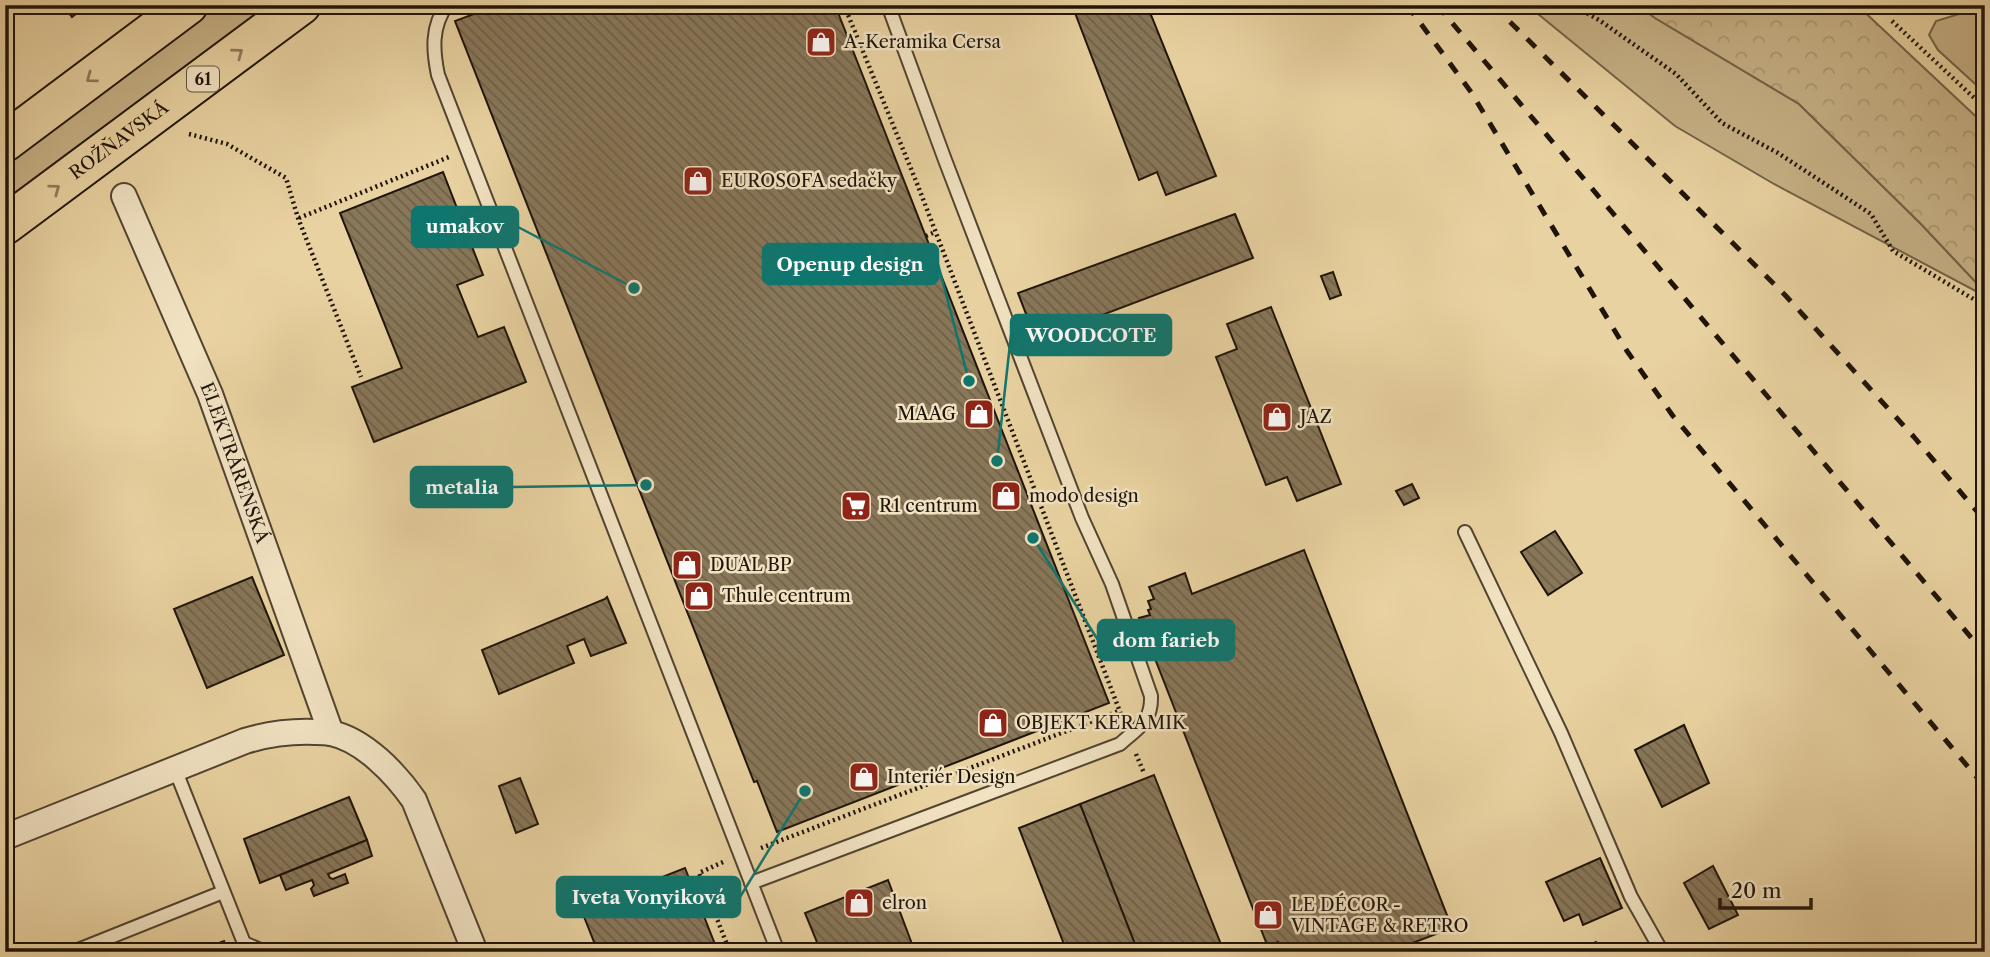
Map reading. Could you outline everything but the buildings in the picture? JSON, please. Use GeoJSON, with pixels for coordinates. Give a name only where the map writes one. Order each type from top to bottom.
{"type":"FeatureCollection","features":[{"type":"Feature","properties":{"kind":"main road"},"geometry":{"type":"LineString","coordinates":[[5,142],[188,5]]}},
{"type":"Feature","properties":{"kind":"main road","name":"ROŽŇAVSKÁ"},"geometry":{"type":"LineString","coordinates":[[5,225],[301,5]]}},
{"type":"Feature","properties":{"kind":"street","name":"ELEKTRÁRENSKÁ"},"geometry":{"type":"LineString","coordinates":[[124,196],[210,394],[331,733]]}},
{"type":"Feature","properties":{"kind":"street"},"geometry":{"type":"LineString","coordinates":[[5,837],[244,741],[290,731],[331,733],[359,745],[380,761],[400,779],[414,800],[475,952]]}},
{"type":"Feature","properties":{"kind":"lane"},"geometry":{"type":"LineString","coordinates":[[447,5],[435,32],[433,54],[438,75],[778,952]]}},
{"type":"Feature","properties":{"kind":"lane"},"geometry":{"type":"LineString","coordinates":[[751,883],[1120,744],[1145,724],[1152,708],[1151,696],[1112,584],[1082,518],[888,5]]}},
{"type":"Feature","properties":{"kind":"lane"},"geometry":{"type":"LineString","coordinates":[[1465,532],[1561,733],[1631,897],[1662,952]]}},
{"type":"Feature","properties":{"kind":"lane"},"geometry":{"type":"LineString","coordinates":[[175,769],[246,947],[265,952]]}},
{"type":"Feature","properties":{"kind":"lane"},"geometry":{"type":"LineString","coordinates":[[73,952],[223,892]]}},
{"type":"Feature","properties":{"kind":"path"},"geometry":{"type":"LineString","coordinates":[[844,5],[918,187],[1144,773]]}},
{"type":"Feature","properties":{"kind":"path"},"geometry":{"type":"LineString","coordinates":[[1573,5],[1676,74],[1722,123],[1779,153],[1871,214],[1893,251],[1985,306]]}},
{"type":"Feature","properties":{"kind":"path"},"geometry":{"type":"LineString","coordinates":[[1892,21],[1985,108]]}},
{"type":"Feature","properties":{"kind":"path"},"geometry":{"type":"LineString","coordinates":[[189,134],[227,144],[286,178],[298,218],[361,377]]}},
{"type":"Feature","properties":{"kind":"path"},"geometry":{"type":"LineString","coordinates":[[298,218],[467,150]]}},
{"type":"Feature","properties":{"kind":"path"},"geometry":{"type":"LineString","coordinates":[[926,236],[935,232]]}},
{"type":"Feature","properties":{"kind":"path"},"geometry":{"type":"LineString","coordinates":[[730,952],[699,873],[1119,711]]}},
{"type":"Feature","properties":{"kind":"path"},"geometry":{"type":"LineString","coordinates":[[697,899],[707,895]]}},
{"type":"Feature","properties":{"kind":"green space"},"geometry":{"type":"Polygon","coordinates":[[[217,5],[271,5],[5,203],[5,163],[217,5]]]}},
{"type":"Feature","properties":{"kind":"green space"},"geometry":{"type":"Polygon","coordinates":[[[1527,5],[1638,5],[1655,18],[1799,104],[1921,224],[1985,292],[1985,296],[1774,184],[1675,126],[1527,5]]]}},
{"type":"Feature","properties":{"kind":"green space"},"geometry":{"type":"Polygon","coordinates":[[[1638,5],[1857,5],[1985,125],[1985,292],[1921,224],[1799,104],[1655,18],[1638,5]]]}},
{"type":"Feature","properties":{"kind":"green space"},"geometry":{"type":"Polygon","coordinates":[[[1985,6],[1985,93],[1938,50],[1929,35],[1936,21],[1985,6]]]}},
{"type":"Feature","properties":{"kind":"railway"},"geometry":{"type":"LineString","coordinates":[[1407,5],[1471,92],[1627,351],[1673,416],[1985,787]]}},
{"type":"Feature","properties":{"kind":"railway"},"geometry":{"type":"LineString","coordinates":[[1437,5],[1985,654]]}},
{"type":"Feature","properties":{"kind":"railway"},"geometry":{"type":"LineString","coordinates":[[1493,5],[1785,295],[1914,437],[1985,521]]}},
{"type":"Feature","properties":{"kind":"place","name":"A-Keramika Cersa"},"geometry":{"type":"Point","coordinates":[821,42]}},
{"type":"Feature","properties":{"kind":"place","name":"EUROSOFA sedačky"},"geometry":{"type":"Point","coordinates":[698,181]}},
{"type":"Feature","properties":{"kind":"place","name":"umakov"},"geometry":{"type":"Point","coordinates":[634,288]}},
{"type":"Feature","properties":{"kind":"place","name":"Openup design"},"geometry":{"type":"Point","coordinates":[969,381]}},
{"type":"Feature","properties":{"kind":"place","name":"MAAG"},"geometry":{"type":"Point","coordinates":[979,414]}},
{"type":"Feature","properties":{"kind":"place","name":"JAZ"},"geometry":{"type":"Point","coordinates":[1277,417]}},
{"type":"Feature","properties":{"kind":"place","name":"WOODCOTE"},"geometry":{"type":"Point","coordinates":[997,461]}},
{"type":"Feature","properties":{"kind":"place","name":"metalia"},"geometry":{"type":"Point","coordinates":[646,485]}},
{"type":"Feature","properties":{"kind":"place","name":"modo design"},"geometry":{"type":"Point","coordinates":[1006,496]}},
{"type":"Feature","properties":{"kind":"place","name":"R1 centrum"},"geometry":{"type":"Point","coordinates":[856,506]}},
{"type":"Feature","properties":{"kind":"place","name":"dom farieb"},"geometry":{"type":"Point","coordinates":[1033,538]}},
{"type":"Feature","properties":{"kind":"place","name":"DUAL BP"},"geometry":{"type":"Point","coordinates":[687,565]}},
{"type":"Feature","properties":{"kind":"place","name":"Thule centrum"},"geometry":{"type":"Point","coordinates":[699,596]}},
{"type":"Feature","properties":{"kind":"place","name":"OBJEKT KERAMIK"},"geometry":{"type":"Point","coordinates":[993,723]}},
{"type":"Feature","properties":{"kind":"place","name":"Interiér Design"},"geometry":{"type":"Point","coordinates":[864,777]}},
{"type":"Feature","properties":{"kind":"place","name":"Iveta Vonyiková"},"geometry":{"type":"Point","coordinates":[805,791]}},
{"type":"Feature","properties":{"kind":"place","name":"elron"},"geometry":{"type":"Point","coordinates":[859,903]}},
{"type":"Feature","properties":{"kind":"place","name":"LE DÉCOR - VINTAGE & RETRO"},"geometry":{"type":"Point","coordinates":[1268,915]}}]}
